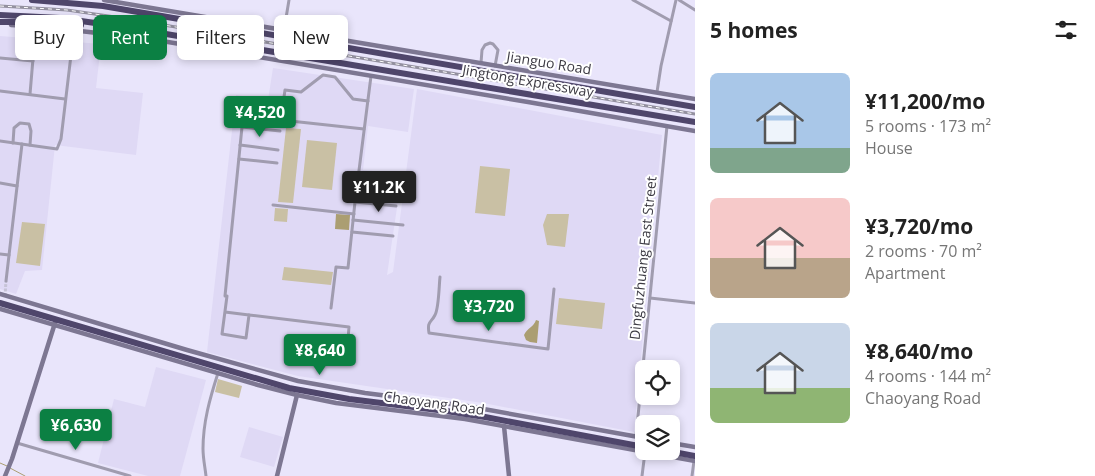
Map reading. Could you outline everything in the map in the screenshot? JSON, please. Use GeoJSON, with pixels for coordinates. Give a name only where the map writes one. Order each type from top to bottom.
{"type":"FeatureCollection","features":[{"type":"Feature","properties":{"kind":"highway","name":"Jingtong Expressway"},"geometry":{"type":"LineString","coordinates":[[32,0],[104,3],[695,108]]}},
{"type":"Feature","properties":{"kind":"highway"},"geometry":{"type":"LineString","coordinates":[[70,0],[104,3]]}},
{"type":"Feature","properties":{"kind":"highway","name":"Jingtong Expressway"},"geometry":{"type":"LineString","coordinates":[[0,15],[60,18],[93,23]]}},
{"type":"Feature","properties":{"kind":"highway"},"geometry":{"type":"LineString","coordinates":[[0,23],[20,22],[93,26]]}},
{"type":"Feature","properties":{"kind":"highway","name":"Jingtong Expressway"},"geometry":{"type":"LineString","coordinates":[[167,34],[695,122]]}},
{"type":"Feature","properties":{"kind":"highway","name":"Chaoyang Road"},"geometry":{"type":"LineString","coordinates":[[0,302],[185,356],[320,391],[462,410],[635,443]]}},
{"type":"Feature","properties":{"kind":"highway"},"geometry":{"type":"LineString","coordinates":[[680,452],[695,458]]}},
{"type":"Feature","properties":{"kind":"highway"},"geometry":{"type":"LineString","coordinates":[[680,454],[695,458]]}},
{"type":"Feature","properties":{"kind":"main road","name":"Jianguo Road"},"geometry":{"type":"LineString","coordinates":[[104,3],[274,28]]}},
{"type":"Feature","properties":{"kind":"main road"},"geometry":{"type":"LineString","coordinates":[[0,23],[150,39],[695,132]]}},
{"type":"Feature","properties":{"kind":"main road","name":"Jianguo Road"},"geometry":{"type":"LineString","coordinates":[[348,41],[695,99]]}},
{"type":"Feature","properties":{"kind":"main road","name":"Chaoyang Road"},"geometry":{"type":"LineString","coordinates":[[0,294],[56,318]]}},
{"type":"Feature","properties":{"kind":"main road","name":"Chaoyang Road"},"geometry":{"type":"LineString","coordinates":[[0,309],[56,318]]}},
{"type":"Feature","properties":{"kind":"main road"},"geometry":{"type":"LineString","coordinates":[[6,473],[56,318]]}},
{"type":"Feature","properties":{"kind":"main road","name":"Chaoyang Road"},"geometry":{"type":"LineString","coordinates":[[185,356],[218,373],[297,395],[336,403],[444,416],[635,444]]}},
{"type":"Feature","properties":{"kind":"main road"},"geometry":{"type":"LineString","coordinates":[[276,476],[297,395]]}},
{"type":"Feature","properties":{"kind":"main road"},"geometry":{"type":"LineString","coordinates":[[504,426],[509,476]]}},
{"type":"Feature","properties":{"kind":"main road"},"geometry":{"type":"LineString","coordinates":[[680,445],[695,448]]}},
{"type":"Feature","properties":{"kind":"main road","name":"Chaoyang Road"},"geometry":{"type":"LineString","coordinates":[[680,454],[695,458]]}},
{"type":"Feature","properties":{"kind":"street"},"geometry":{"type":"LineString","coordinates":[[286,15],[289,0]]}},
{"type":"Feature","properties":{"kind":"street"},"geometry":{"type":"LineString","coordinates":[[633,0],[671,21]]}},
{"type":"Feature","properties":{"kind":"street"},"geometry":{"type":"LineString","coordinates":[[657,92],[671,21],[678,0],[695,10]]}},
{"type":"Feature","properties":{"kind":"street"},"geometry":{"type":"LineString","coordinates":[[481,64],[484,45],[493,44],[498,50],[495,66]]}},
{"type":"Feature","properties":{"kind":"street"},"geometry":{"type":"LineString","coordinates":[[0,58],[33,61],[30,94]]}},
{"type":"Feature","properties":{"kind":"street"},"geometry":{"type":"LineString","coordinates":[[0,141],[57,149],[70,60]]}},
{"type":"Feature","properties":{"kind":"street"},"geometry":{"type":"LineString","coordinates":[[284,97],[285,90],[301,92],[323,75],[335,77],[353,99],[368,101]]}},
{"type":"Feature","properties":{"kind":"street"},"geometry":{"type":"LineString","coordinates":[[331,308],[336,266],[348,268],[371,76]]}},
{"type":"Feature","properties":{"kind":"street"},"geometry":{"type":"LineString","coordinates":[[0,91],[65,99]]}},
{"type":"Feature","properties":{"kind":"street"},"geometry":{"type":"LineString","coordinates":[[281,120],[364,129]]}},
{"type":"Feature","properties":{"kind":"street"},"geometry":{"type":"LineString","coordinates":[[13,143],[14,128],[20,123],[29,124],[32,131],[30,145]]}},
{"type":"Feature","properties":{"kind":"street"},"geometry":{"type":"LineString","coordinates":[[249,315],[246,338],[222,334],[242,126],[280,131]]}},
{"type":"Feature","properties":{"kind":"street","name":"Dingfuzhuang East Street"},"geometry":{"type":"LineString","coordinates":[[644,415],[650,298],[667,126]]}},
{"type":"Feature","properties":{"kind":"street"},"geometry":{"type":"LineString","coordinates":[[6,281],[22,144]]}},
{"type":"Feature","properties":{"kind":"street"},"geometry":{"type":"LineString","coordinates":[[240,146],[278,150]]}},
{"type":"Feature","properties":{"kind":"street"},"geometry":{"type":"LineString","coordinates":[[239,159],[276,163]]}},
{"type":"Feature","properties":{"kind":"street"},"geometry":{"type":"LineString","coordinates":[[0,183],[17,186]]}},
{"type":"Feature","properties":{"kind":"street"},"geometry":{"type":"LineString","coordinates":[[355,202],[396,206]]}},
{"type":"Feature","properties":{"kind":"street"},"geometry":{"type":"LineString","coordinates":[[272,205],[354,214]]}},
{"type":"Feature","properties":{"kind":"street"},"geometry":{"type":"LineString","coordinates":[[353,220],[403,225]]}},
{"type":"Feature","properties":{"kind":"street"},"geometry":{"type":"LineString","coordinates":[[352,232],[392,236]]}},
{"type":"Feature","properties":{"kind":"street"},"geometry":{"type":"LineString","coordinates":[[0,254],[9,255]]}},
{"type":"Feature","properties":{"kind":"street"},"geometry":{"type":"LineString","coordinates":[[440,277],[436,312],[429,322],[429,333],[548,349],[554,289]]}},
{"type":"Feature","properties":{"kind":"street"},"geometry":{"type":"LineString","coordinates":[[650,298],[695,303]]}},
{"type":"Feature","properties":{"kind":"street"},"geometry":{"type":"LineString","coordinates":[[225,312],[349,327],[346,364]]}},
{"type":"Feature","properties":{"kind":"street"},"geometry":{"type":"LineString","coordinates":[[206,476],[203,451],[204,430],[207,409],[218,373]]}},
{"type":"Feature","properties":{"kind":"street"},"geometry":{"type":"LineString","coordinates":[[17,443],[130,476]]}},
{"type":"Feature","properties":{"kind":"street"},"geometry":{"type":"LineString","coordinates":[[692,476],[695,458]]}},
{"type":"Feature","properties":{"kind":"street","name":"Dingfuzhuang East Street"},"geometry":{"type":"LineString","coordinates":[[642,476],[643,460]]}},
{"type":"Feature","properties":{"kind":"street"},"geometry":{"type":"LineString","coordinates":[[6,473],[12,476]]}},
{"type":"Feature","properties":{"kind":"shaded area"},"geometry":{"type":"Polygon","coordinates":[[[0,36],[15,37],[15,60],[83,60],[83,43],[93,43],[93,60],[99,60],[96,88],[143,93],[136,155],[55,145],[42,270],[25,271],[16,294],[0,289],[0,36]]]}},
{"type":"Feature","properties":{"kind":"shaded area"},"geometry":{"type":"Polygon","coordinates":[[[273,68],[414,89],[408,132],[368,126],[363,170],[402,174],[387,275],[393,272],[417,89],[662,135],[641,360],[635,360],[635,405],[637,405],[634,432],[483,403],[298,376],[207,352],[236,95],[268,100],[273,68]]]}},
{"type":"Feature","properties":{"kind":"shaded area"},"geometry":{"type":"Polygon","coordinates":[[[286,128],[301,129],[293,203],[278,202],[286,128]]]}},
{"type":"Feature","properties":{"kind":"shaded area"},"geometry":{"type":"Polygon","coordinates":[[[307,140],[337,143],[332,190],[302,187],[307,140]]]}},
{"type":"Feature","properties":{"kind":"shaded area"},"geometry":{"type":"Polygon","coordinates":[[[480,166],[510,169],[505,216],[475,213],[480,166]]]}},
{"type":"Feature","properties":{"kind":"shaded area"},"geometry":{"type":"Polygon","coordinates":[[[275,208],[288,209],[287,222],[274,221],[275,208]]]}},
{"type":"Feature","properties":{"kind":"shaded area"},"geometry":{"type":"Polygon","coordinates":[[[336,214],[350,215],[349,230],[335,229],[336,214]]]}},
{"type":"Feature","properties":{"kind":"shaded area"},"geometry":{"type":"Polygon","coordinates":[[[547,214],[569,214],[565,247],[547,245],[543,225],[547,214]]]}},
{"type":"Feature","properties":{"kind":"shaded area"},"geometry":{"type":"Polygon","coordinates":[[[22,222],[45,224],[40,266],[16,263],[22,222]]]}},
{"type":"Feature","properties":{"kind":"shaded area"},"geometry":{"type":"Polygon","coordinates":[[[284,267],[333,272],[331,285],[282,280],[284,267]]]}},
{"type":"Feature","properties":{"kind":"shaded area"},"geometry":{"type":"Polygon","coordinates":[[[559,298],[605,303],[602,329],[556,324],[559,298]]]}},
{"type":"Feature","properties":{"kind":"shaded area"},"geometry":{"type":"Polygon","coordinates":[[[536,320],[539,321],[537,343],[526,340],[524,335],[536,320]]]}},
{"type":"Feature","properties":{"kind":"shaded area"},"geometry":{"type":"Polygon","coordinates":[[[156,367],[206,380],[180,476],[148,476],[98,463],[114,399],[145,407],[156,367]]]}},
{"type":"Feature","properties":{"kind":"shaded area"},"geometry":{"type":"Polygon","coordinates":[[[218,379],[242,386],[239,398],[215,392],[218,379]]]}},
{"type":"Feature","properties":{"kind":"shaded area"},"geometry":{"type":"Polygon","coordinates":[[[249,427],[283,437],[274,467],[240,457],[249,427]]]}},
{"type":"Feature","properties":{"kind":"waterway"},"geometry":{"type":"LineString","coordinates":[[0,463],[7,466]]}},
{"type":"Feature","properties":{"kind":"waterway"},"geometry":{"type":"LineString","coordinates":[[10,468],[25,476]]}},
{"type":"Feature","properties":{"kind":"tunnel"},"geometry":{"type":"LineString","coordinates":[[5,296],[6,281]]}},
{"type":"Feature","properties":{"kind":"railway"},"geometry":{"type":"LineString","coordinates":[[0,6],[67,10],[122,18],[695,114]]}}]}
